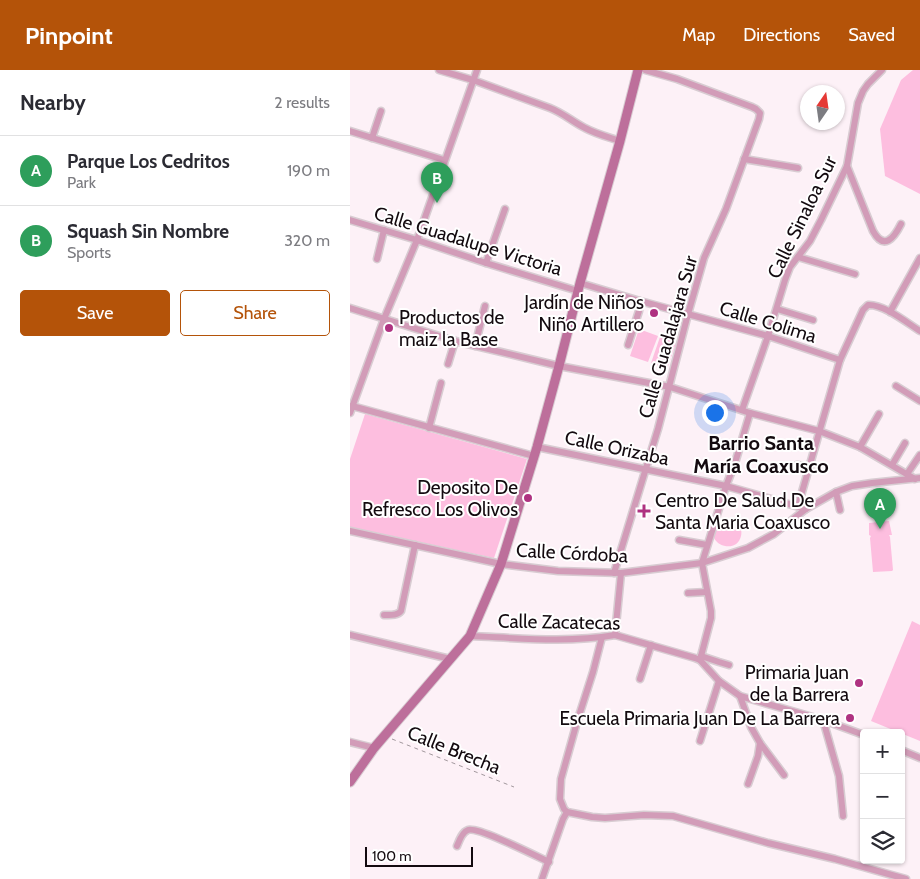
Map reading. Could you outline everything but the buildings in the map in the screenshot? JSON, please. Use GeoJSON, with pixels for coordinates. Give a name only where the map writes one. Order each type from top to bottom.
{"type":"FeatureCollection","features":[{"type":"Feature","properties":{"kind":"street"},"geometry":{"type":"LineString","coordinates":[[440,70],[473,80],[561,113],[584,128],[620,141]]}},
{"type":"Feature","properties":{"kind":"street"},"geometry":{"type":"LineString","coordinates":[[477,70],[416,240],[352,405],[534,456]]}},
{"type":"Feature","properties":{"kind":"street"},"geometry":{"type":"LineString","coordinates":[[350,782],[374,748],[470,636],[501,564],[537,447],[638,70]]}},
{"type":"Feature","properties":{"kind":"street","name":"Calle Guadalajara Sur"},"geometry":{"type":"LineString","coordinates":[[615,635],[618,573],[670,387],[688,314],[704,258],[726,209],[760,113],[752,107],[676,79],[644,70]]}},
{"type":"Feature","properties":{"kind":"street","name":"Calle Sinaloa Sur"},"geometry":{"type":"LineString","coordinates":[[742,410],[790,267],[810,241],[822,220],[847,166],[858,103],[868,84],[882,70]]}},
{"type":"Feature","properties":{"kind":"street"},"geometry":{"type":"LineString","coordinates":[[372,138],[381,111]]}},
{"type":"Feature","properties":{"kind":"street"},"geometry":{"type":"LineString","coordinates":[[350,130],[444,160]]}},
{"type":"Feature","properties":{"kind":"street"},"geometry":{"type":"LineString","coordinates":[[744,159],[798,168]]}},
{"type":"Feature","properties":{"kind":"street"},"geometry":{"type":"LineString","coordinates":[[847,166],[876,238],[884,241],[892,239],[901,224]]}},
{"type":"Feature","properties":{"kind":"street"},"geometry":{"type":"LineString","coordinates":[[486,263],[505,209]]}},
{"type":"Feature","properties":{"kind":"street","name":"Calle Guadalupe Victoria"},"geometry":{"type":"LineString","coordinates":[[350,220],[486,263],[688,314]]}},
{"type":"Feature","properties":{"kind":"street"},"geometry":{"type":"LineString","coordinates":[[377,259],[384,230]]}},
{"type":"Feature","properties":{"kind":"street"},"geometry":{"type":"LineString","coordinates":[[798,257],[854,274]]}},
{"type":"Feature","properties":{"kind":"street"},"geometry":{"type":"LineString","coordinates":[[890,312],[920,258]]}},
{"type":"Feature","properties":{"kind":"street"},"geometry":{"type":"LineString","coordinates":[[628,345],[640,301]]}},
{"type":"Feature","properties":{"kind":"street"},"geometry":{"type":"LineString","coordinates":[[798,506],[840,360],[863,310],[870,304],[890,312],[920,331]]}},
{"type":"Feature","properties":{"kind":"street"},"geometry":{"type":"LineString","coordinates":[[475,346],[485,306]]}},
{"type":"Feature","properties":{"kind":"street"},"geometry":{"type":"LineString","coordinates":[[350,308],[455,341],[559,366],[670,387],[750,413],[819,431],[860,447],[917,478]]}},
{"type":"Feature","properties":{"kind":"street"},"geometry":{"type":"LineString","coordinates":[[777,309],[813,320]]}},
{"type":"Feature","properties":{"kind":"street","name":"Calle Colima"},"geometry":{"type":"LineString","coordinates":[[688,314],[768,336],[840,360]]}},
{"type":"Feature","properties":{"kind":"street"},"geometry":{"type":"LineString","coordinates":[[448,364],[455,341]]}},
{"type":"Feature","properties":{"kind":"street"},"geometry":{"type":"LineString","coordinates":[[429,428],[441,383]]}},
{"type":"Feature","properties":{"kind":"street"},"geometry":{"type":"LineString","coordinates":[[896,386],[920,401]]}},
{"type":"Feature","properties":{"kind":"street"},"geometry":{"type":"LineString","coordinates":[[729,665],[700,658],[711,618],[702,563],[750,413]]}},
{"type":"Feature","properties":{"kind":"street"},"geometry":{"type":"LineString","coordinates":[[860,447],[879,414]]}},
{"type":"Feature","properties":{"kind":"street"},"geometry":{"type":"LineString","coordinates":[[892,465],[905,443]]}},
{"type":"Feature","properties":{"kind":"street","name":"Calle Orizaba"},"geometry":{"type":"LineString","coordinates":[[537,447],[726,486],[806,509]]}},
{"type":"Feature","properties":{"kind":"street"},"geometry":{"type":"LineString","coordinates":[[907,474],[920,455]]}},
{"type":"Feature","properties":{"kind":"street"},"geometry":{"type":"LineString","coordinates":[[797,465],[810,467]]}},
{"type":"Feature","properties":{"kind":"street"},"geometry":{"type":"LineString","coordinates":[[806,509],[836,492],[852,486],[917,478]]}},
{"type":"Feature","properties":{"kind":"street"},"geometry":{"type":"LineString","coordinates":[[836,492],[840,510]]}},
{"type":"Feature","properties":{"kind":"street","name":"Calle Córdoba"},"geometry":{"type":"LineString","coordinates":[[350,531],[501,564],[558,571],[618,573],[702,563],[748,548],[774,534],[806,509]]}},
{"type":"Feature","properties":{"kind":"street"},"geometry":{"type":"LineString","coordinates":[[679,540],[707,545]]}},
{"type":"Feature","properties":{"kind":"street"},"geometry":{"type":"LineString","coordinates":[[384,615],[395,615],[401,611],[415,545]]}},
{"type":"Feature","properties":{"kind":"street"},"geometry":{"type":"LineString","coordinates":[[688,593],[708,592]]}},
{"type":"Feature","properties":{"kind":"street"},"geometry":{"type":"LineString","coordinates":[[350,635],[450,659]]}},
{"type":"Feature","properties":{"kind":"street","name":"Calle Zacatecas"},"geometry":{"type":"LineString","coordinates":[[470,636],[545,639],[615,635],[700,658],[719,681],[740,696],[823,720],[860,734]]}},
{"type":"Feature","properties":{"kind":"street"},"geometry":{"type":"LineString","coordinates":[[602,637],[561,779],[560,799],[567,812],[605,818],[644,815],[673,816],[906,879]]}},
{"type":"Feature","properties":{"kind":"street"},"geometry":{"type":"LineString","coordinates":[[640,679],[651,645]]}},
{"type":"Feature","properties":{"kind":"street"},"geometry":{"type":"LineString","coordinates":[[700,741],[719,681]]}},
{"type":"Feature","properties":{"kind":"street"},"geometry":{"type":"LineString","coordinates":[[740,696],[751,727],[760,743],[784,775]]}},
{"type":"Feature","properties":{"kind":"street"},"geometry":{"type":"LineString","coordinates":[[823,720],[838,776],[843,816]]}},
{"type":"Feature","properties":{"kind":"street"},"geometry":{"type":"LineString","coordinates":[[350,742],[374,748]]}},
{"type":"Feature","properties":{"kind":"street"},"geometry":{"type":"LineString","coordinates":[[748,784],[758,756],[760,743]]}},
{"type":"Feature","properties":{"kind":"street"},"geometry":{"type":"LineString","coordinates":[[905,752],[920,758]]}},
{"type":"Feature","properties":{"kind":"street"},"geometry":{"type":"LineString","coordinates":[[542,879],[563,818],[567,812]]}},
{"type":"Feature","properties":{"kind":"street"},"geometry":{"type":"LineString","coordinates":[[457,846],[466,830],[476,830],[549,862]]}},
{"type":"Feature","properties":{"kind":"path","name":"Calle Brecha"},"geometry":{"type":"LineString","coordinates":[[384,736],[514,787]]}},
{"type":"Feature","properties":{"kind":"shaded area"},"geometry":{"type":"Polygon","coordinates":[[[913,70],[920,70],[920,194],[885,176],[880,129],[901,80],[913,70]]]}},
{"type":"Feature","properties":{"kind":"shaded area"},"geometry":{"type":"Polygon","coordinates":[[[639,329],[658,336],[648,362],[630,356],[639,329]]]}},
{"type":"Feature","properties":{"kind":"shaded area"},"geometry":{"type":"Polygon","coordinates":[[[660,337],[676,343],[667,369],[651,363],[660,337]]]}},
{"type":"Feature","properties":{"kind":"shaded area"},"geometry":{"type":"Polygon","coordinates":[[[365,414],[527,459],[494,558],[350,527],[350,459],[365,414]]]}},
{"type":"Feature","properties":{"kind":"shaded area"},"geometry":{"type":"Polygon","coordinates":[[[721,521],[739,525],[741,536],[738,542],[732,546],[720,544],[715,540],[713,535],[715,528],[721,521]]]}},
{"type":"Feature","properties":{"kind":"shaded area"},"geometry":{"type":"Polygon","coordinates":[[[889,521],[892,535],[889,535],[893,570],[873,572],[869,523],[889,521]]]}},
{"type":"Feature","properties":{"kind":"shaded area"},"geometry":{"type":"Polygon","coordinates":[[[912,621],[920,625],[920,741],[905,735],[905,729],[891,729],[871,721],[912,621]]]}},
{"type":"Feature","properties":{"kind":"place","name":"Squash Sin Nombre"},"geometry":{"type":"Point","coordinates":[437,203]}},
{"type":"Feature","properties":{"kind":"place","name":"Jardín de Niños Niño Artillero"},"geometry":{"type":"Point","coordinates":[654,313]}},
{"type":"Feature","properties":{"kind":"place","name":"Productos de maiz la Base"},"geometry":{"type":"Point","coordinates":[389,328]}},
{"type":"Feature","properties":{"kind":"place","name":"Deposito De Refresco Los Olivos"},"geometry":{"type":"Point","coordinates":[528,498]}},
{"type":"Feature","properties":{"kind":"place","name":"Centro De Salud De Santa Maria Coaxusco"},"geometry":{"type":"Point","coordinates":[644,511]}},
{"type":"Feature","properties":{"kind":"place","name":"Parque Los Cedritos"},"geometry":{"type":"Point","coordinates":[880,529]}},
{"type":"Feature","properties":{"kind":"place","name":"Primaria Juan de la Barrera"},"geometry":{"type":"Point","coordinates":[859,683]}},
{"type":"Feature","properties":{"kind":"place","name":"Escuela Primaria Juan De La Barrera"},"geometry":{"type":"Point","coordinates":[850,718]}},
{"type":"Feature","properties":{"kind":"district","name":"Barrio Santa María Coaxusco"},"geometry":{"type":"Point","coordinates":[761,454]}}]}
